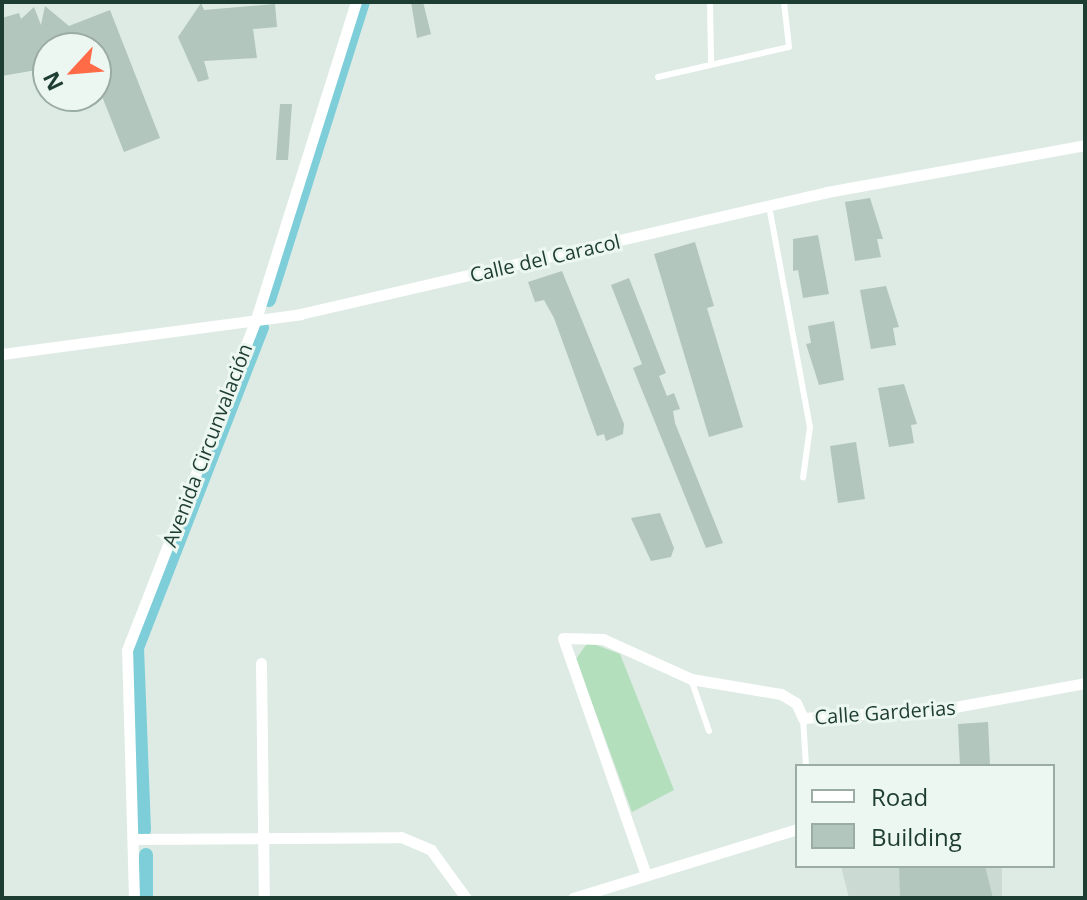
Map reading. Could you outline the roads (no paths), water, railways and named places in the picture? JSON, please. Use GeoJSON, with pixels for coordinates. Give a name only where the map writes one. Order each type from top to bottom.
{"type":"FeatureCollection","features":[{"type":"Feature","properties":{"kind":"street","name":"Avenida Circunvalación"},"geometry":{"type":"LineString","coordinates":[[134,898],[127,650],[256,319],[356,2]]}},
{"type":"Feature","properties":{"kind":"street","name":"Calle del Caracol"},"geometry":{"type":"LineString","coordinates":[[2,354],[256,319],[769,206],[1085,145]]}},
{"type":"Feature","properties":{"kind":"street","name":"Calle Garderias"},"geometry":{"type":"LineString","coordinates":[[646,875],[563,638],[603,639],[691,679],[781,694],[796,703],[803,718],[944,709],[1085,683]]}},
{"type":"Feature","properties":{"kind":"street"},"geometry":{"type":"LineString","coordinates":[[261,663],[264,898]]}},
{"type":"Feature","properties":{"kind":"street"},"geometry":{"type":"LineString","coordinates":[[573,898],[795,830]]}},
{"type":"Feature","properties":{"kind":"street"},"geometry":{"type":"LineString","coordinates":[[133,839],[421,841],[466,898]]}},
{"type":"Feature","properties":{"kind":"lane"},"geometry":{"type":"LineString","coordinates":[[710,2],[711,61]]}},
{"type":"Feature","properties":{"kind":"lane"},"geometry":{"type":"LineString","coordinates":[[658,77],[711,61],[789,47],[784,2]]}},
{"type":"Feature","properties":{"kind":"lane"},"geometry":{"type":"LineString","coordinates":[[769,206],[810,427],[803,478]]}},
{"type":"Feature","properties":{"kind":"lane"},"geometry":{"type":"LineString","coordinates":[[691,679],[709,731]]}},
{"type":"Feature","properties":{"kind":"lane"},"geometry":{"type":"LineString","coordinates":[[803,718],[806,764]]}},
{"type":"Feature","properties":{"kind":"waterway"},"geometry":{"type":"LineString","coordinates":[[269,300],[363,2]]}},
{"type":"Feature","properties":{"kind":"waterway"},"geometry":{"type":"LineString","coordinates":[[144,830],[137,648],[262,328]]}},
{"type":"Feature","properties":{"kind":"waterway"},"geometry":{"type":"LineString","coordinates":[[146,855],[146,898]]}}]}
